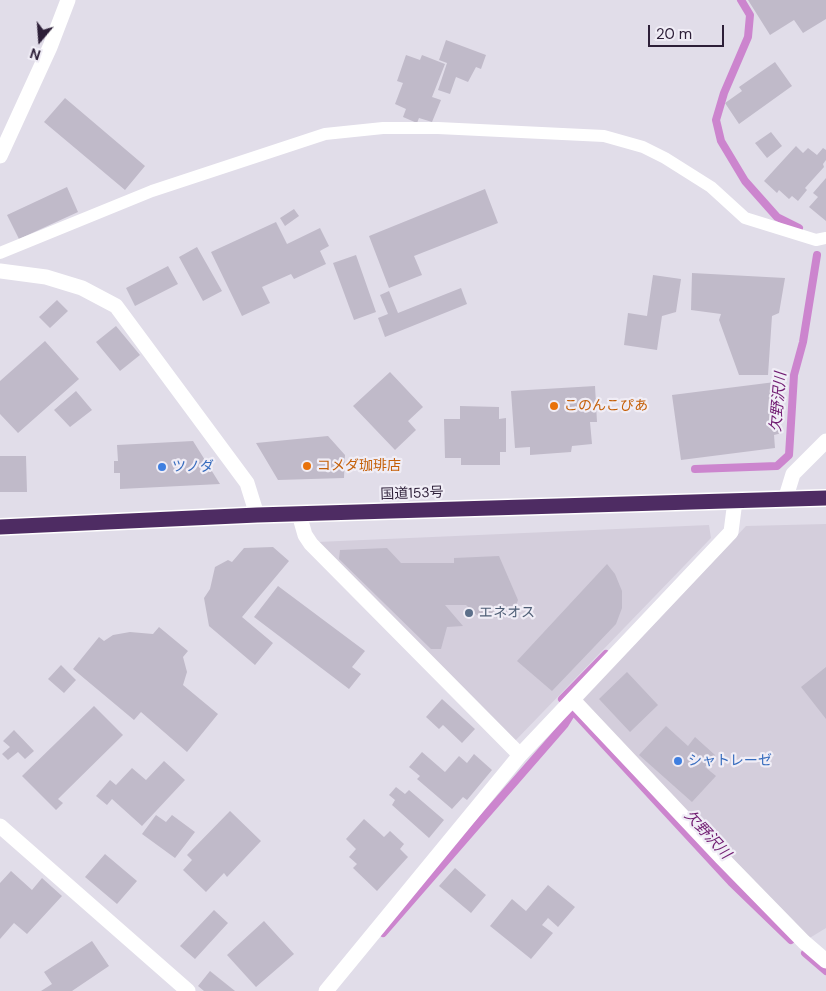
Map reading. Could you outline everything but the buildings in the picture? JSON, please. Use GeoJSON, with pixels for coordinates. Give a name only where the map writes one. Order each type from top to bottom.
{"type":"FeatureCollection","features":[{"type":"Feature","properties":{"kind":"highway","name":"国道153号"},"geometry":{"type":"LineString","coordinates":[[0,526],[257,515],[826,498]]}},
{"type":"Feature","properties":{"kind":"street"},"geometry":{"type":"LineString","coordinates":[[0,156],[50,47],[68,0]]}},
{"type":"Feature","properties":{"kind":"street"},"geometry":{"type":"LineString","coordinates":[[0,271],[46,277],[82,288],[116,306],[247,483],[257,515]]}},
{"type":"Feature","properties":{"kind":"street"},"geometry":{"type":"LineString","coordinates":[[785,500],[793,474],[826,441]]}},
{"type":"Feature","properties":{"kind":"street"},"geometry":{"type":"LineString","coordinates":[[326,991],[520,755],[731,532],[735,501]]}},
{"type":"Feature","properties":{"kind":"street"},"geometry":{"type":"LineString","coordinates":[[299,514],[305,535],[311,544],[520,755]]}},
{"type":"Feature","properties":{"kind":"street"},"geometry":{"type":"LineString","coordinates":[[573,700],[735,871],[804,942],[826,961]]}},
{"type":"Feature","properties":{"kind":"street"},"geometry":{"type":"LineString","coordinates":[[0,826],[188,991]]}},
{"type":"Feature","properties":{"kind":"lane"},"geometry":{"type":"LineString","coordinates":[[0,253],[144,194],[325,134],[383,128],[438,128],[604,136],[643,147],[665,158],[711,187],[745,218],[816,240],[826,238]]}},
{"type":"Feature","properties":{"kind":"shaded area"},"geometry":{"type":"Polygon","coordinates":[[[826,524],[826,928],[808,939],[581,702],[746,526],[826,524]]]}},
{"type":"Feature","properties":{"kind":"shaded area"},"geometry":{"type":"Polygon","coordinates":[[[709,525],[711,538],[514,742],[317,542],[709,525]]]}},
{"type":"Feature","properties":{"kind":"waterway","name":"欠野沢川"},"geometry":{"type":"LineString","coordinates":[[741,0],[750,15],[748,37],[724,93],[716,120],[721,141],[745,181],[777,217],[799,228]]}},
{"type":"Feature","properties":{"kind":"waterway","name":"欠野沢川"},"geometry":{"type":"LineString","coordinates":[[695,469],[777,466],[789,455],[794,375],[803,342],[817,255]]}},
{"type":"Feature","properties":{"kind":"waterway","name":"欠野沢川"},"geometry":{"type":"LineString","coordinates":[[562,699],[606,654]]}},
{"type":"Feature","properties":{"kind":"waterway","name":"欠野沢川"},"geometry":{"type":"LineString","coordinates":[[383,933],[565,724],[573,711],[731,882],[791,940]]}},
{"type":"Feature","properties":{"kind":"waterway","name":"欠野沢川"},"geometry":{"type":"LineString","coordinates":[[805,953],[826,971]]}},
{"type":"Feature","properties":{"kind":"place","name":"このんこぴあ"},"geometry":{"type":"Point","coordinates":[554,406]}},
{"type":"Feature","properties":{"kind":"place","name":"コメダ珈琲店"},"geometry":{"type":"Point","coordinates":[307,466]}},
{"type":"Feature","properties":{"kind":"place","name":"ツノダ"},"geometry":{"type":"Point","coordinates":[162,467]}},
{"type":"Feature","properties":{"kind":"place","name":"エネオス"},"geometry":{"type":"Point","coordinates":[469,613]}},
{"type":"Feature","properties":{"kind":"place","name":"シャトレーゼ"},"geometry":{"type":"Point","coordinates":[678,761]}}]}
